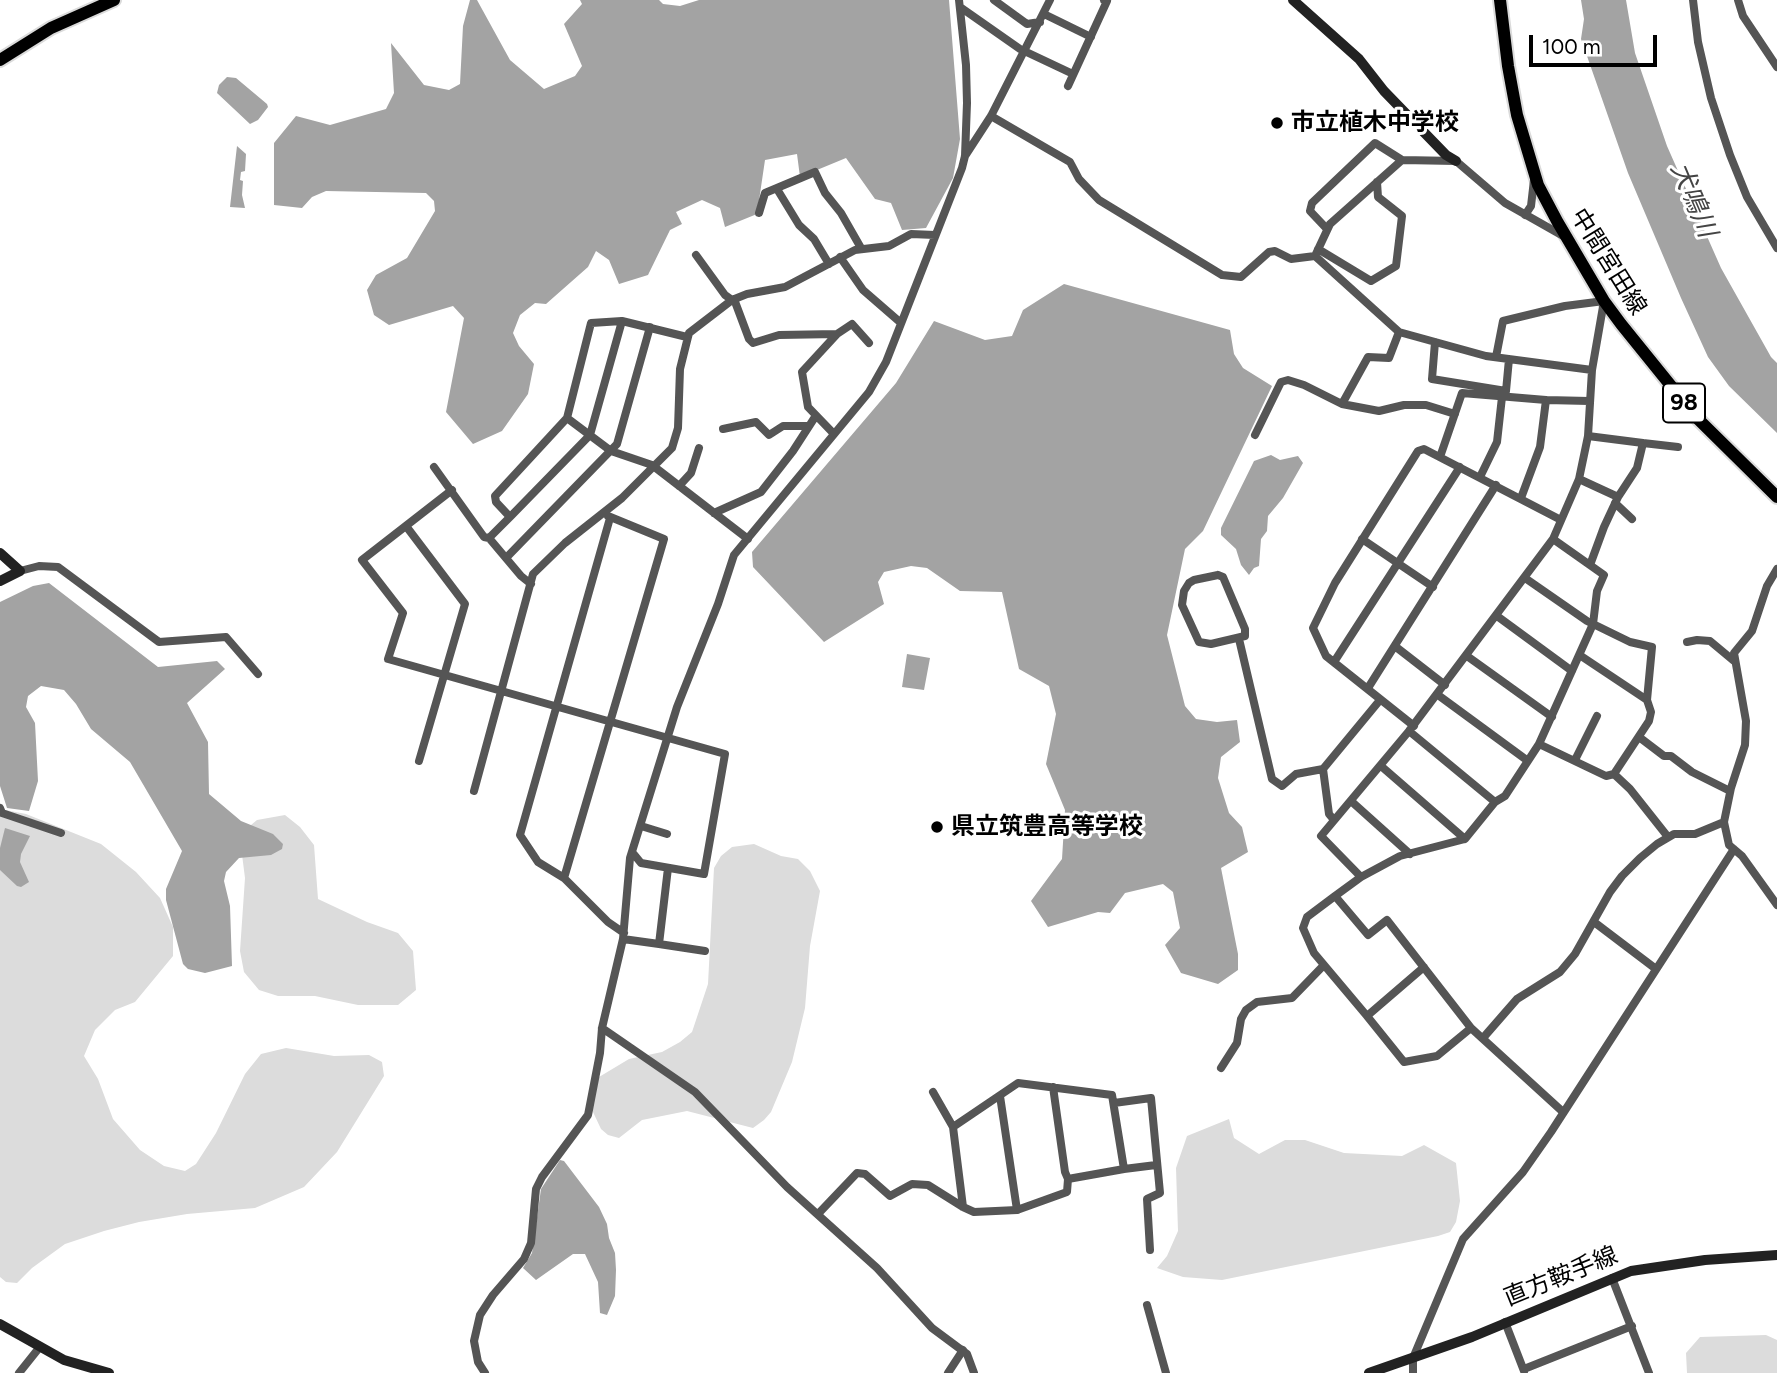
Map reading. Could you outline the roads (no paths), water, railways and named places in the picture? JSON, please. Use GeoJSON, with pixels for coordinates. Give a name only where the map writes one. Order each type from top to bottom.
{"type":"FeatureCollection","features":[{"type":"Feature","properties":{"kind":"main road"},"geometry":{"type":"LineString","coordinates":[[0,60],[88,4],[114,0]]}},
{"type":"Feature","properties":{"kind":"main road"},"geometry":{"type":"LineString","coordinates":[[1293,0],[1359,59],[1384,91],[1456,162]]}},
{"type":"Feature","properties":{"kind":"main road","name":"中間宮田線"},"geometry":{"type":"LineString","coordinates":[[1500,0],[1517,115],[1538,185],[1568,239],[1604,301],[1697,418],[1776,495]]}},
{"type":"Feature","properties":{"kind":"main road"},"geometry":{"type":"LineString","coordinates":[[0,553],[20,571],[0,581]]}},
{"type":"Feature","properties":{"kind":"main road","name":"直方鞍手線"},"geometry":{"type":"LineString","coordinates":[[1369,1373],[1472,1337],[1631,1271],[1777,1255]]}},
{"type":"Feature","properties":{"kind":"main road"},"geometry":{"type":"LineString","coordinates":[[0,1324],[39,1348],[86,1368],[109,1373]]}},
{"type":"Feature","properties":{"kind":"street"},"geometry":{"type":"LineString","coordinates":[[485,1373],[478,1362],[474,1342],[480,1315],[493,1295],[524,1259],[531,1243],[536,1189],[588,1115],[602,1028],[624,936],[632,852],[667,738],[734,555],[869,392],[886,362],[965,156],[991,116],[1026,52],[1050,0]]}},
{"type":"Feature","properties":{"kind":"street"},"geometry":{"type":"LineString","coordinates":[[1068,86],[1107,1],[1104,0]]}},
{"type":"Feature","properties":{"kind":"street"},"geometry":{"type":"LineString","coordinates":[[1693,0],[1698,42],[1730,155],[1747,197],[1777,248]]}},
{"type":"Feature","properties":{"kind":"street"},"geometry":{"type":"LineString","coordinates":[[996,1],[1027,24],[1042,18],[1091,37]]}},
{"type":"Feature","properties":{"kind":"street"},"geometry":{"type":"LineString","coordinates":[[1737,1],[1743,16],[1777,67]]}},
{"type":"Feature","properties":{"kind":"street"},"geometry":{"type":"LineString","coordinates":[[959,3],[1026,52],[1073,74]]}},
{"type":"Feature","properties":{"kind":"street"},"geometry":{"type":"LineString","coordinates":[[959,3],[966,65],[965,156]]}},
{"type":"Feature","properties":{"kind":"street"},"geometry":{"type":"LineString","coordinates":[[991,116],[1070,162],[1079,179],[1099,200],[1222,275],[1241,277],[1269,252],[1275,251],[1291,259],[1317,252],[1371,281],[1396,267],[1402,216],[1378,197],[1377,182]]}},
{"type":"Feature","properties":{"kind":"street"},"geometry":{"type":"LineString","coordinates":[[1327,229],[1310,211],[1312,203],[1375,143],[1402,160],[1456,162],[1505,203],[1568,239]]}},
{"type":"Feature","properties":{"kind":"street"},"geometry":{"type":"LineString","coordinates":[[1317,252],[1330,224],[1402,160]]}},
{"type":"Feature","properties":{"kind":"street"},"geometry":{"type":"LineString","coordinates":[[759,213],[765,193],[815,172],[825,193],[841,213],[861,248]]}},
{"type":"Feature","properties":{"kind":"street"},"geometry":{"type":"LineString","coordinates":[[1525,215],[1531,206],[1535,173]]}},
{"type":"Feature","properties":{"kind":"street"},"geometry":{"type":"LineString","coordinates":[[777,188],[799,225],[814,239],[829,264]]}},
{"type":"Feature","properties":{"kind":"street"},"geometry":{"type":"LineString","coordinates":[[474,791],[533,575],[565,542],[606,515],[671,447],[678,428],[680,369],[687,337],[706,318],[733,300],[785,287],[861,248],[889,246],[911,234],[935,235]]}},
{"type":"Feature","properties":{"kind":"street"},"geometry":{"type":"LineString","coordinates":[[1317,252],[1399,332],[1496,357],[1592,370]]}},
{"type":"Feature","properties":{"kind":"street"},"geometry":{"type":"LineString","coordinates":[[696,255],[725,295],[733,300],[753,343],[779,335],[837,334]]}},
{"type":"Feature","properties":{"kind":"street"},"geometry":{"type":"LineString","coordinates":[[840,257],[863,290],[901,323]]}},
{"type":"Feature","properties":{"kind":"street"},"geometry":{"type":"LineString","coordinates":[[1361,877],[1321,835],[1412,729],[1553,539],[1579,479],[1588,436],[1592,370],[1604,301],[1565,306],[1503,321],[1496,357]]}},
{"type":"Feature","properties":{"kind":"street"},"geometry":{"type":"LineString","coordinates":[[510,517],[496,502],[495,496],[567,418],[591,323],[622,321],[687,337]]}},
{"type":"Feature","properties":{"kind":"street"},"geometry":{"type":"LineString","coordinates":[[489,538],[590,435],[622,321]]}},
{"type":"Feature","properties":{"kind":"street"},"geometry":{"type":"LineString","coordinates":[[834,434],[808,407],[802,372],[837,334],[852,324],[869,343]]}},
{"type":"Feature","properties":{"kind":"street"},"geometry":{"type":"LineString","coordinates":[[506,558],[617,444],[650,327]]}},
{"type":"Feature","properties":{"kind":"street"},"geometry":{"type":"LineString","coordinates":[[1342,404],[1368,357],[1389,358],[1399,332]]}},
{"type":"Feature","properties":{"kind":"street"},"geometry":{"type":"LineString","coordinates":[[1435,342],[1433,379],[1506,391],[1509,359]]}},
{"type":"Feature","properties":{"kind":"street"},"geometry":{"type":"LineString","coordinates":[[1255,435],[1281,382],[1288,380],[1342,404],[1379,411],[1404,405],[1426,405],[1455,414]]}},
{"type":"Feature","properties":{"kind":"street"},"geometry":{"type":"LineString","coordinates":[[1440,457],[1462,393],[1589,401]]}},
{"type":"Feature","properties":{"kind":"street"},"geometry":{"type":"LineString","coordinates":[[1480,477],[1497,442],[1502,397]]}},
{"type":"Feature","properties":{"kind":"street"},"geometry":{"type":"LineString","coordinates":[[1521,498],[1540,447],[1546,400]]}},
{"type":"Feature","properties":{"kind":"street"},"geometry":{"type":"LineString","coordinates":[[714,513],[761,492],[793,451],[815,416]]}},
{"type":"Feature","properties":{"kind":"street"},"geometry":{"type":"LineString","coordinates":[[567,418],[611,452],[652,465],[748,539]]}},
{"type":"Feature","properties":{"kind":"street"},"geometry":{"type":"LineString","coordinates":[[723,429],[756,422],[769,435],[783,426],[808,426]]}},
{"type":"Feature","properties":{"kind":"street"},"geometry":{"type":"LineString","coordinates":[[1588,436],[1678,447]]}},
{"type":"Feature","properties":{"kind":"street"},"geometry":{"type":"LineString","coordinates":[[1590,565],[1616,500],[1637,468],[1643,443]]}},
{"type":"Feature","properties":{"kind":"street"},"geometry":{"type":"LineString","coordinates":[[679,486],[691,472],[699,448]]}},
{"type":"Feature","properties":{"kind":"street"},"geometry":{"type":"LineString","coordinates":[[1495,802],[1368,688],[1326,656],[1313,628],[1335,583],[1418,451],[1424,449],[1561,520]]}},
{"type":"Feature","properties":{"kind":"street"},"geometry":{"type":"LineString","coordinates":[[434,467],[484,537],[489,538],[531,584]]}},
{"type":"Feature","properties":{"kind":"street"},"geometry":{"type":"LineString","coordinates":[[1334,662],[1460,467]]}},
{"type":"Feature","properties":{"kind":"street"},"geometry":{"type":"LineString","coordinates":[[1579,479],[1616,500],[1632,519]]}},
{"type":"Feature","properties":{"kind":"street"},"geometry":{"type":"LineString","coordinates":[[1368,688],[1496,485]]}},
{"type":"Feature","properties":{"kind":"street"},"geometry":{"type":"LineString","coordinates":[[452,491],[362,560],[403,613],[388,659],[725,754],[704,874],[642,863],[632,852]]}},
{"type":"Feature","properties":{"kind":"street"},"geometry":{"type":"LineString","coordinates":[[606,515],[520,835],[538,862],[565,878],[624,936],[705,951]]}},
{"type":"Feature","properties":{"kind":"street"},"geometry":{"type":"LineString","coordinates":[[565,878],[664,539],[606,515]]}},
{"type":"Feature","properties":{"kind":"street"},"geometry":{"type":"LineString","coordinates":[[406,526],[465,604],[419,761]]}},
{"type":"Feature","properties":{"kind":"street"},"geometry":{"type":"LineString","coordinates":[[1362,539],[1433,587]]}},
{"type":"Feature","properties":{"kind":"street"},"geometry":{"type":"LineString","coordinates":[[1471,1028],[1437,1056],[1404,1062],[1323,966],[1303,928],[1307,918],[1361,877],[1401,856],[1465,839],[1495,802],[1505,796],[1539,744],[1581,656],[1593,622],[1597,591],[1604,575],[1553,539]]}},
{"type":"Feature","properties":{"kind":"street"},"geometry":{"type":"LineString","coordinates":[[20,571],[39,566],[58,567],[159,642],[226,637],[257,674]]}},
{"type":"Feature","properties":{"kind":"street"},"geometry":{"type":"LineString","coordinates":[[1777,569],[1767,586],[1752,631],[1734,653],[1746,721],[1745,746],[1730,791],[1724,822],[1729,845],[1742,856],[1777,905]]}},
{"type":"Feature","properties":{"kind":"street"},"geometry":{"type":"LineString","coordinates":[[1218,575],[1223,577],[1245,629],[1245,636],[1239,639],[1210,644],[1199,642],[1182,605],[1184,591],[1189,583],[1218,575]]}},
{"type":"Feature","properties":{"kind":"street"},"geometry":{"type":"LineString","coordinates":[[1525,578],[1587,621],[1630,642],[1652,647],[1647,700],[1651,712],[1649,721],[1614,775]]}},
{"type":"Feature","properties":{"kind":"street"},"geometry":{"type":"LineString","coordinates":[[1497,616],[1572,671]]}},
{"type":"Feature","properties":{"kind":"street"},"geometry":{"type":"LineString","coordinates":[[1239,639],[1272,779],[1282,786],[1296,774],[1323,769],[1380,700]]}},
{"type":"Feature","properties":{"kind":"street"},"geometry":{"type":"LineString","coordinates":[[1687,642],[1710,641],[1734,661]]}},
{"type":"Feature","properties":{"kind":"street"},"geometry":{"type":"LineString","coordinates":[[1396,647],[1445,685]]}},
{"type":"Feature","properties":{"kind":"street"},"geometry":{"type":"LineString","coordinates":[[1467,656],[1552,717]]}},
{"type":"Feature","properties":{"kind":"street"},"geometry":{"type":"LineString","coordinates":[[1581,656],[1647,700]]}},
{"type":"Feature","properties":{"kind":"street"},"geometry":{"type":"LineString","coordinates":[[1438,695],[1528,761]]}},
{"type":"Feature","properties":{"kind":"street"},"geometry":{"type":"LineString","coordinates":[[1575,760],[1597,716]]}},
{"type":"Feature","properties":{"kind":"street"},"geometry":{"type":"LineString","coordinates":[[1639,737],[1664,756],[1671,756],[1692,772],[1730,791]]}},
{"type":"Feature","properties":{"kind":"street"},"geometry":{"type":"LineString","coordinates":[[1539,744],[1606,776],[1614,775],[1630,789],[1668,837]]}},
{"type":"Feature","properties":{"kind":"street"},"geometry":{"type":"LineString","coordinates":[[1381,766],[1465,839]]}},
{"type":"Feature","properties":{"kind":"street"},"geometry":{"type":"LineString","coordinates":[[1323,769],[1329,814],[1334,820]]}},
{"type":"Feature","properties":{"kind":"street"},"geometry":{"type":"LineString","coordinates":[[1351,801],[1410,854]]}},
{"type":"Feature","properties":{"kind":"street"},"geometry":{"type":"LineString","coordinates":[[1,812],[61,832]]}},
{"type":"Feature","properties":{"kind":"street"},"geometry":{"type":"LineString","coordinates":[[1483,1038],[1517,999],[1560,972],[1575,954],[1622,876],[1657,844],[1674,834],[1695,834],[1724,822]]}},
{"type":"Feature","properties":{"kind":"street"},"geometry":{"type":"LineString","coordinates":[[641,826],[667,834]]}},
{"type":"Feature","properties":{"kind":"street"},"geometry":{"type":"LineString","coordinates":[[1413,1373],[1413,1358],[1463,1239],[1523,1172],[1734,849]]}},
{"type":"Feature","properties":{"kind":"street"},"geometry":{"type":"LineString","coordinates":[[659,944],[668,868]]}},
{"type":"Feature","properties":{"kind":"street"},"geometry":{"type":"LineString","coordinates":[[1335,896],[1368,935],[1387,920],[1471,1028],[1563,1112]]}},
{"type":"Feature","properties":{"kind":"street"},"geometry":{"type":"LineString","coordinates":[[1594,922],[1656,969]]}},
{"type":"Feature","properties":{"kind":"street"},"geometry":{"type":"LineString","coordinates":[[1221,1069],[1233,1052],[1245,1010],[1257,1002],[1292,998],[1323,966]]}},
{"type":"Feature","properties":{"kind":"street"},"geometry":{"type":"LineString","coordinates":[[1367,1016],[1424,967]]}},
{"type":"Feature","properties":{"kind":"street"},"geometry":{"type":"LineString","coordinates":[[602,1028],[695,1092],[787,1187],[877,1268],[932,1328],[964,1350],[974,1373]]}},
{"type":"Feature","properties":{"kind":"street"},"geometry":{"type":"LineString","coordinates":[[953,1127],[1018,1083],[1112,1095],[1124,1169]]}},
{"type":"Feature","properties":{"kind":"street"},"geometry":{"type":"LineString","coordinates":[[818,1214],[857,1173],[865,1174],[890,1196],[912,1184],[928,1185],[974,1212],[1017,1210],[1067,1192],[1068,1179],[1053,1087]]}},
{"type":"Feature","properties":{"kind":"street"},"geometry":{"type":"LineString","coordinates":[[933,1092],[953,1127],[963,1207]]}},
{"type":"Feature","properties":{"kind":"street"},"geometry":{"type":"LineString","coordinates":[[1000,1096],[1017,1210]]}},
{"type":"Feature","properties":{"kind":"street"},"geometry":{"type":"LineString","coordinates":[[1114,1102],[1151,1098],[1160,1194],[1147,1199],[1150,1250]]}},
{"type":"Feature","properties":{"kind":"street"},"geometry":{"type":"LineString","coordinates":[[1068,1179],[1156,1165]]}},
{"type":"Feature","properties":{"kind":"street"},"geometry":{"type":"LineString","coordinates":[[1612,1278],[1647,1372]]}},
{"type":"Feature","properties":{"kind":"street"},"geometry":{"type":"LineString","coordinates":[[1147,1305],[1166,1373]]}},
{"type":"Feature","properties":{"kind":"street"},"geometry":{"type":"LineString","coordinates":[[1505,1322],[1524,1371],[1632,1326]]}},
{"type":"Feature","properties":{"kind":"street"},"geometry":{"type":"LineString","coordinates":[[19,1373],[39,1348]]}},
{"type":"Feature","properties":{"kind":"street"},"geometry":{"type":"LineString","coordinates":[[948,1373],[964,1350]]}},
{"type":"Feature","properties":{"kind":"place","name":"市立植木中学校"},"geometry":{"type":"Point","coordinates":[1277,123]}},
{"type":"Feature","properties":{"kind":"place","name":"県立筑豊高等学校"},"geometry":{"type":"Point","coordinates":[937,827]}},
{"type":"Feature","properties":{"kind":"water label","name":"犬鳴川"},"geometry":{"type":"Point","coordinates":[1693,200]}}]}
